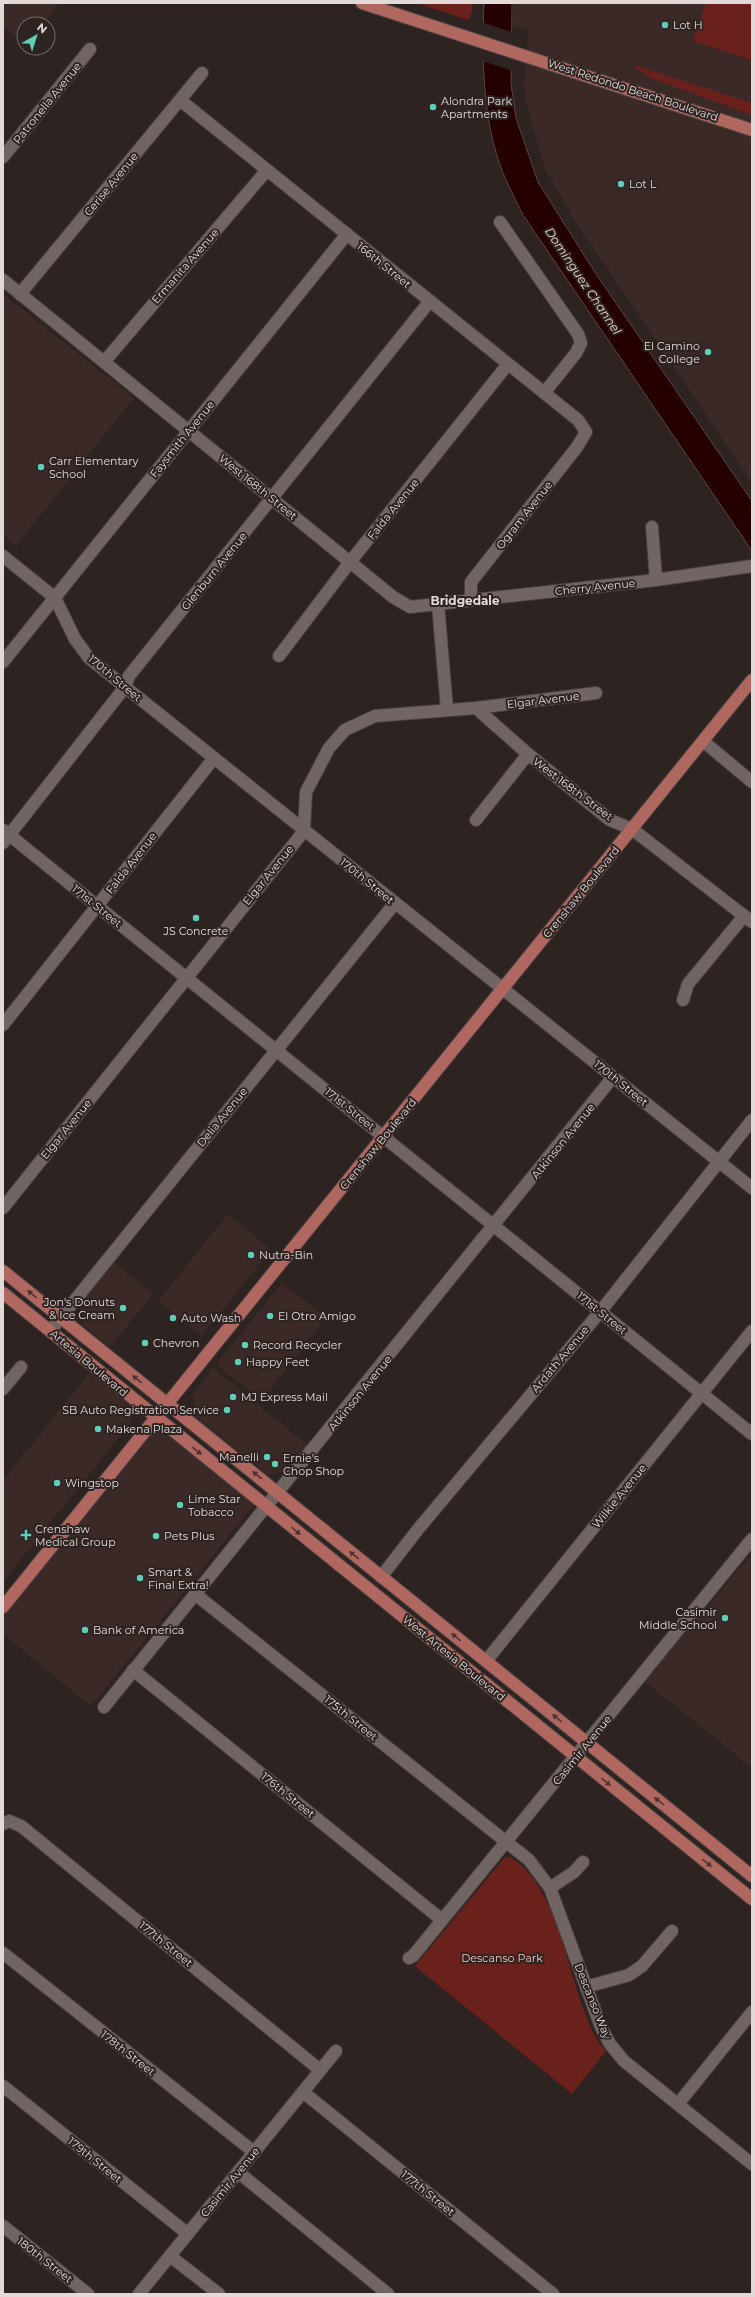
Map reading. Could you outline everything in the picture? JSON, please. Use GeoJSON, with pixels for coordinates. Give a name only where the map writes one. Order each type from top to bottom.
{"type":"FeatureCollection","features":[{"type":"Feature","properties":{"kind":"main road","name":"West Redondo Beach Boulevard"},"geometry":{"type":"LineString","coordinates":[[362,3],[514,51],[752,130]]}},
{"type":"Feature","properties":{"kind":"main road","name":"Crenshaw Boulevard"},"geometry":{"type":"LineString","coordinates":[[3,1607],[752,680]]}},
{"type":"Feature","properties":{"kind":"main road","name":"Artesia Boulevard"},"geometry":{"type":"LineString","coordinates":[[3,1271],[167,1404]]}},
{"type":"Feature","properties":{"kind":"main road","name":"Artesia Boulevard"},"geometry":{"type":"LineString","coordinates":[[3,1293],[156,1418]]}},
{"type":"Feature","properties":{"kind":"main road","name":"West Artesia Boulevard"},"geometry":{"type":"LineString","coordinates":[[167,1404],[278,1492],[381,1577],[752,1876]]}},
{"type":"Feature","properties":{"kind":"main road","name":"West Artesia Boulevard"},"geometry":{"type":"LineString","coordinates":[[156,1418],[752,1899]]}},
{"type":"Feature","properties":{"kind":"street","name":"Patronella Avenue"},"geometry":{"type":"LineString","coordinates":[[3,157],[90,49]]}},
{"type":"Feature","properties":{"kind":"street","name":"Cerise Avenue"},"geometry":{"type":"LineString","coordinates":[[20,294],[202,73]]}},
{"type":"Feature","properties":{"kind":"street","name":"166th Street"},"geometry":{"type":"LineString","coordinates":[[180,100],[578,420],[586,432]]}},
{"type":"Feature","properties":{"kind":"street","name":"Ermanita Avenue"},"geometry":{"type":"LineString","coordinates":[[104,362],[267,170]]}},
{"type":"Feature","properties":{"kind":"street"},"geometry":{"type":"LineString","coordinates":[[500,222],[578,334],[581,343],[576,353],[544,393]]}},
{"type":"Feature","properties":{"kind":"street","name":"Faysmith Avenue"},"geometry":{"type":"LineString","coordinates":[[3,662],[347,234]]}},
{"type":"Feature","properties":{"kind":"street","name":"West 168th Street"},"geometry":{"type":"LineString","coordinates":[[3,280],[393,596],[410,606],[438,604]]}},
{"type":"Feature","properties":{"kind":"street","name":"Glenburn Avenue"},"geometry":{"type":"LineString","coordinates":[[5,836],[125,687],[129,676],[273,499],[430,301]]}},
{"type":"Feature","properties":{"kind":"street","name":"Falda Avenue"},"geometry":{"type":"LineString","coordinates":[[279,656],[350,562],[508,364]]}},
{"type":"Feature","properties":{"kind":"street","name":"Ogram Avenue"},"geometry":{"type":"LineString","coordinates":[[471,600],[471,582],[577,447],[586,432]]}},
{"type":"Feature","properties":{"kind":"street"},"geometry":{"type":"LineString","coordinates":[[652,527],[656,580]]}},
{"type":"Feature","properties":{"kind":"street","name":"170th Street"},"geometry":{"type":"LineString","coordinates":[[3,556],[54,598],[75,639],[89,658],[752,1188]]}},
{"type":"Feature","properties":{"kind":"street","name":"Cherry Avenue"},"geometry":{"type":"LineString","coordinates":[[438,604],[656,580],[752,566]]}},
{"type":"Feature","properties":{"kind":"street"},"geometry":{"type":"LineString","coordinates":[[438,604],[447,710]]}},
{"type":"Feature","properties":{"kind":"street","name":"Elgar Avenue"},"geometry":{"type":"LineString","coordinates":[[3,1208],[304,830],[306,792],[329,748],[345,730],[375,716],[476,708],[596,693]]}},
{"type":"Feature","properties":{"kind":"street","name":"West 168th Street"},"geometry":{"type":"LineString","coordinates":[[476,708],[528,754],[610,820],[632,829],[748,919]]}},
{"type":"Feature","properties":{"kind":"street"},"geometry":{"type":"LineString","coordinates":[[703,741],[752,782]]}},
{"type":"Feature","properties":{"kind":"street"},"geometry":{"type":"LineString","coordinates":[[476,820],[528,754]]}},
{"type":"Feature","properties":{"kind":"street","name":"Falda Avenue"},"geometry":{"type":"LineString","coordinates":[[3,1025],[214,758]]}},
{"type":"Feature","properties":{"kind":"street","name":"171st Street"},"geometry":{"type":"LineString","coordinates":[[5,836],[97,906],[700,1394],[752,1434]]}},
{"type":"Feature","properties":{"kind":"street","name":"Delia Avenue"},"geometry":{"type":"LineString","coordinates":[[50,1330],[395,903]]}},
{"type":"Feature","properties":{"kind":"street"},"geometry":{"type":"LineString","coordinates":[[683,1000],[688,984],[748,919]]}},
{"type":"Feature","properties":{"kind":"street","name":"Atkinson Avenue"},"geometry":{"type":"LineString","coordinates":[[104,1707],[614,1077]]}},
{"type":"Feature","properties":{"kind":"street","name":"Ardath Avenue"},"geometry":{"type":"LineString","coordinates":[[381,1577],[418,1528],[600,1312],[752,1120]]}},
{"type":"Feature","properties":{"kind":"street","name":"Wilkie Avenue"},"geometry":{"type":"LineString","coordinates":[[486,1661],[752,1331]]}},
{"type":"Feature","properties":{"kind":"street"},"geometry":{"type":"LineString","coordinates":[[3,1389],[21,1367]]}},
{"type":"Feature","properties":{"kind":"street","name":"Casimir Avenue"},"geometry":{"type":"LineString","coordinates":[[409,1958],[413,1956],[507,1842],[752,1539]]}},
{"type":"Feature","properties":{"kind":"street","name":"175th Street"},"geometry":{"type":"LineString","coordinates":[[196,1594],[507,1842]]}},
{"type":"Feature","properties":{"kind":"street","name":"176th Street"},"geometry":{"type":"LineString","coordinates":[[133,1670],[442,1920]]}},
{"type":"Feature","properties":{"kind":"street","name":"177th Street"},"geometry":{"type":"LineString","coordinates":[[6,1823],[21,1826],[320,2070]]}},
{"type":"Feature","properties":{"kind":"street","name":"Descanso Way"},"geometry":{"type":"LineString","coordinates":[[507,1842],[529,1860],[550,1888],[586,1987],[610,2044],[624,2061],[752,2164]]}},
{"type":"Feature","properties":{"kind":"street"},"geometry":{"type":"LineString","coordinates":[[550,1888],[574,1872],[583,1862]]}},
{"type":"Feature","properties":{"kind":"street"},"geometry":{"type":"LineString","coordinates":[[586,1987],[629,1975],[642,1966],[672,1931]]}},
{"type":"Feature","properties":{"kind":"street","name":"178th Street"},"geometry":{"type":"LineString","coordinates":[[3,1953],[254,2152]]}},
{"type":"Feature","properties":{"kind":"street"},"geometry":{"type":"LineString","coordinates":[[678,2104],[752,2012]]}},
{"type":"Feature","properties":{"kind":"street","name":"Casimir Avenue"},"geometry":{"type":"LineString","coordinates":[[139,2294],[336,2051]]}},
{"type":"Feature","properties":{"kind":"street","name":"179th Street"},"geometry":{"type":"LineString","coordinates":[[3,2086],[188,2234]]}},
{"type":"Feature","properties":{"kind":"street","name":"177th Street"},"geometry":{"type":"LineString","coordinates":[[303,2092],[553,2294]]}},
{"type":"Feature","properties":{"kind":"street"},"geometry":{"type":"LineString","coordinates":[[238,2172],[388,2294]]}},
{"type":"Feature","properties":{"kind":"street","name":"180th Street"},"geometry":{"type":"LineString","coordinates":[[3,2226],[88,2294]]}},
{"type":"Feature","properties":{"kind":"street"},"geometry":{"type":"LineString","coordinates":[[170,2256],[219,2294]]}},
{"type":"Feature","properties":{"kind":"shaded area"},"geometry":{"type":"Polygon","coordinates":[[[3,3],[60,3],[49,16],[16,16],[16,38],[3,27],[3,3]]]}},
{"type":"Feature","properties":{"kind":"shaded area","name":"El Camino College"},"geometry":{"type":"Polygon","coordinates":[[[514,3],[752,3],[752,483],[575,221],[545,170],[526,102],[524,78],[528,29],[513,27],[514,3]]]}},
{"type":"Feature","properties":{"kind":"shaded area","name":"Carr Elementary School"},"geometry":{"type":"Polygon","coordinates":[[[3,294],[134,398],[16,546],[3,535],[3,294]]]}},
{"type":"Feature","properties":{"kind":"shaded area"},"geometry":{"type":"Polygon","coordinates":[[[228,1214],[271,1250],[202,1336],[158,1301],[228,1214]]]}},
{"type":"Feature","properties":{"kind":"shaded area"},"geometry":{"type":"Polygon","coordinates":[[[114,1262],[153,1294],[110,1347],[83,1325],[81,1302],[114,1262]]]}},
{"type":"Feature","properties":{"kind":"shaded area"},"geometry":{"type":"Polygon","coordinates":[[[282,1283],[326,1317],[262,1401],[216,1364],[282,1283]]]}},
{"type":"Feature","properties":{"kind":"shaded area"},"geometry":{"type":"Polygon","coordinates":[[[213,1368],[307,1444],[284,1473],[267,1474],[195,1416],[193,1393],[213,1368]]]}},
{"type":"Feature","properties":{"kind":"shaded area","name":"Makena Plaza"},"geometry":{"type":"Polygon","coordinates":[[[90,1372],[130,1405],[131,1422],[3,1582],[3,1480],[90,1372]]]}},
{"type":"Feature","properties":{"kind":"shaded area"},"geometry":{"type":"Polygon","coordinates":[[[159,1424],[256,1502],[91,1706],[3,1634],[3,1615],[159,1424]]]}},
{"type":"Feature","properties":{"kind":"shaded area","name":"Casimir Middle School"},"geometry":{"type":"Polygon","coordinates":[[[752,1554],[752,1768],[644,1681],[752,1554]]]}},
{"type":"Feature","properties":{"kind":"green space"},"geometry":{"type":"Polygon","coordinates":[[[416,3],[473,3],[472,13],[469,20],[416,3]]]}},
{"type":"Feature","properties":{"kind":"green space"},"geometry":{"type":"Polygon","coordinates":[[[706,3],[752,3],[752,60],[693,41],[706,3]]]}},
{"type":"Feature","properties":{"kind":"green space"},"geometry":{"type":"Polygon","coordinates":[[[634,65],[752,103],[752,115],[651,78],[634,67],[634,65]]]}},
{"type":"Feature","properties":{"kind":"green space","name":"Descanso Park"},"geometry":{"type":"Polygon","coordinates":[[[505,1857],[516,1860],[521,1865],[542,1893],[551,1910],[586,2016],[594,2035],[606,2051],[572,2094],[415,1966],[505,1857]]]}},
{"type":"Feature","properties":{"kind":"water","name":"Dominguez Channel"},"geometry":{"type":"Polygon","coordinates":[[[484,3],[512,3],[511,84],[516,118],[538,182],[596,274],[752,501],[752,551],[523,215],[515,199],[503,173],[496,152],[487,110],[483,46],[484,3]]]}},
{"type":"Feature","properties":{"kind":"pier"},"geometry":{"type":"Polygon","coordinates":[[[482,22],[514,33],[513,71],[482,61],[482,22]]]}},
{"type":"Feature","properties":{"kind":"place","name":"Lot H"},"geometry":{"type":"Point","coordinates":[665,25]}},
{"type":"Feature","properties":{"kind":"place","name":"Alondra Park Apartments"},"geometry":{"type":"Point","coordinates":[433,107]}},
{"type":"Feature","properties":{"kind":"place","name":"Lot L"},"geometry":{"type":"Point","coordinates":[621,184]}},
{"type":"Feature","properties":{"kind":"place","name":"El Camino College"},"geometry":{"type":"Point","coordinates":[708,352]}},
{"type":"Feature","properties":{"kind":"place","name":"Carr Elementary School"},"geometry":{"type":"Point","coordinates":[41,467]}},
{"type":"Feature","properties":{"kind":"place","name":"JS Concrete"},"geometry":{"type":"Point","coordinates":[196,918]}},
{"type":"Feature","properties":{"kind":"place","name":"Nutra-Bin"},"geometry":{"type":"Point","coordinates":[251,1255]}},
{"type":"Feature","properties":{"kind":"place","name":"Jon's Donuts & Ice Cream"},"geometry":{"type":"Point","coordinates":[123,1308]}},
{"type":"Feature","properties":{"kind":"place","name":"El Otro Amigo"},"geometry":{"type":"Point","coordinates":[270,1316]}},
{"type":"Feature","properties":{"kind":"place","name":"Auto Wash"},"geometry":{"type":"Point","coordinates":[173,1318]}},
{"type":"Feature","properties":{"kind":"place","name":"Chevron"},"geometry":{"type":"Point","coordinates":[145,1343]}},
{"type":"Feature","properties":{"kind":"place","name":"Record Recycler"},"geometry":{"type":"Point","coordinates":[245,1345]}},
{"type":"Feature","properties":{"kind":"place","name":"Happy Feet"},"geometry":{"type":"Point","coordinates":[238,1362]}},
{"type":"Feature","properties":{"kind":"place","name":"MJ Express Mail"},"geometry":{"type":"Point","coordinates":[233,1397]}},
{"type":"Feature","properties":{"kind":"place","name":"SB Auto Registration Service"},"geometry":{"type":"Point","coordinates":[227,1410]}},
{"type":"Feature","properties":{"kind":"place","name":"Makena Plaza"},"geometry":{"type":"Point","coordinates":[98,1429]}},
{"type":"Feature","properties":{"kind":"place","name":"Manelli"},"geometry":{"type":"Point","coordinates":[267,1457]}},
{"type":"Feature","properties":{"kind":"place","name":"Ernie’s Chop Shop"},"geometry":{"type":"Point","coordinates":[275,1464]}},
{"type":"Feature","properties":{"kind":"place","name":"Wingstop"},"geometry":{"type":"Point","coordinates":[57,1483]}},
{"type":"Feature","properties":{"kind":"place","name":"Lime Star Tobacco"},"geometry":{"type":"Point","coordinates":[180,1505]}},
{"type":"Feature","properties":{"kind":"place","name":"Crenshaw Medical Group"},"geometry":{"type":"Point","coordinates":[26,1535]}},
{"type":"Feature","properties":{"kind":"place","name":"Pets Plus"},"geometry":{"type":"Point","coordinates":[156,1536]}},
{"type":"Feature","properties":{"kind":"place","name":"Smart & Final Extra!"},"geometry":{"type":"Point","coordinates":[140,1578]}},
{"type":"Feature","properties":{"kind":"place","name":"Casimir Middle School"},"geometry":{"type":"Point","coordinates":[725,1618]}},
{"type":"Feature","properties":{"kind":"place","name":"Bank of America"},"geometry":{"type":"Point","coordinates":[85,1630]}},
{"type":"Feature","properties":{"kind":"district","name":"Bridgedale"},"geometry":{"type":"Point","coordinates":[465,601]}}]}
